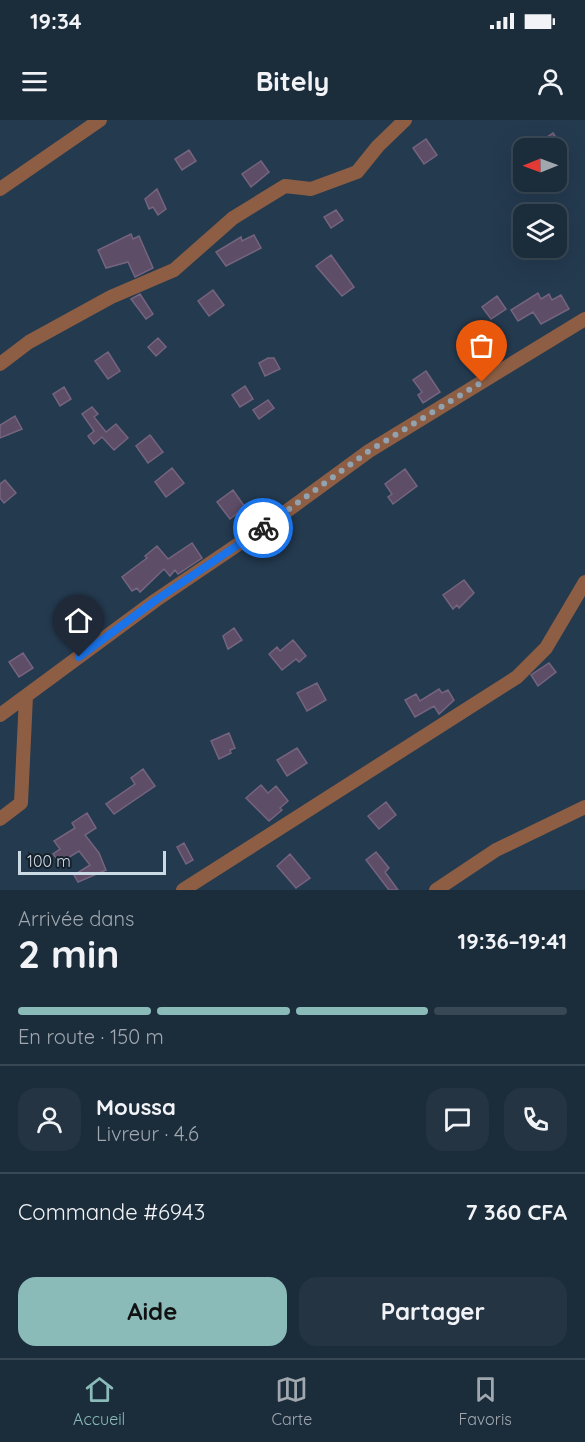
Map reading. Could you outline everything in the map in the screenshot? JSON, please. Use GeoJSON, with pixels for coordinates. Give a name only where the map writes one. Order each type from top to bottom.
{"type":"FeatureCollection","features":[{"type":"Feature","properties":{"kind":"street"},"geometry":{"type":"LineString","coordinates":[[0,189],[100,120]]}},
{"type":"Feature","properties":{"kind":"street"},"geometry":{"type":"LineString","coordinates":[[0,363],[29,342],[111,297],[174,270],[233,218],[285,186],[311,189],[357,172],[405,120]]}},
{"type":"Feature","properties":{"kind":"street"},"geometry":{"type":"LineString","coordinates":[[0,715],[156,600],[280,516],[369,451],[585,320]]}},
{"type":"Feature","properties":{"kind":"street"},"geometry":{"type":"LineString","coordinates":[[183,890],[518,677],[546,648],[585,582]]}},
{"type":"Feature","properties":{"kind":"street"},"geometry":{"type":"LineString","coordinates":[[0,819],[21,804],[26,696]]}},
{"type":"Feature","properties":{"kind":"street"},"geometry":{"type":"LineString","coordinates":[[436,890],[496,850],[585,807]]}},
{"type":"Feature","properties":{"kind":"building"},"geometry":{"type":"Polygon","coordinates":[[[553,133],[556,138],[546,138],[553,133]]]}},
{"type":"Feature","properties":{"kind":"building"},"geometry":{"type":"Polygon","coordinates":[[[426,139],[437,155],[424,164],[413,148],[426,139]]]}},
{"type":"Feature","properties":{"kind":"building"},"geometry":{"type":"Polygon","coordinates":[[[189,150],[196,161],[182,170],[175,159],[189,150]]]}},
{"type":"Feature","properties":{"kind":"building"},"geometry":{"type":"Polygon","coordinates":[[[261,161],[269,172],[251,187],[242,174],[261,161]]]}},
{"type":"Feature","properties":{"kind":"building"},"geometry":{"type":"Polygon","coordinates":[[[157,189],[166,209],[158,215],[153,207],[149,209],[145,199],[157,189]]]}},
{"type":"Feature","properties":{"kind":"building"},"geometry":{"type":"Polygon","coordinates":[[[336,210],[343,220],[331,228],[324,217],[336,210]]]}},
{"type":"Feature","properties":{"kind":"building"},"geometry":{"type":"Polygon","coordinates":[[[131,234],[133,239],[139,236],[153,268],[135,277],[128,262],[106,268],[98,250],[131,234]]]}},
{"type":"Feature","properties":{"kind":"building"},"geometry":{"type":"Polygon","coordinates":[[[254,235],[261,248],[226,266],[216,252],[241,237],[242,241],[254,235]]]}},
{"type":"Feature","properties":{"kind":"building"},"geometry":{"type":"Polygon","coordinates":[[[331,255],[354,287],[342,296],[316,266],[331,255]]]}},
{"type":"Feature","properties":{"kind":"building"},"geometry":{"type":"Polygon","coordinates":[[[213,290],[224,305],[209,316],[198,301],[213,290]]]}},
{"type":"Feature","properties":{"kind":"building"},"geometry":{"type":"Polygon","coordinates":[[[538,293],[541,299],[549,294],[552,300],[561,295],[569,309],[541,324],[533,312],[518,321],[511,310],[538,293]]]}},
{"type":"Feature","properties":{"kind":"building"},"geometry":{"type":"Polygon","coordinates":[[[140,294],[153,314],[146,319],[131,299],[140,294]]]}},
{"type":"Feature","properties":{"kind":"building"},"geometry":{"type":"Polygon","coordinates":[[[497,296],[506,309],[491,319],[482,307],[497,296]]]}},
{"type":"Feature","properties":{"kind":"building"},"geometry":{"type":"Polygon","coordinates":[[[158,338],[166,347],[156,356],[148,347],[158,338]]]}},
{"type":"Feature","properties":{"kind":"building"},"geometry":{"type":"Polygon","coordinates":[[[108,352],[120,371],[108,379],[95,361],[108,352]]]}},
{"type":"Feature","properties":{"kind":"building"},"geometry":{"type":"Polygon","coordinates":[[[268,358],[274,358],[280,369],[265,376],[259,363],[268,358]]]}},
{"type":"Feature","properties":{"kind":"building"},"geometry":{"type":"Polygon","coordinates":[[[426,371],[440,392],[423,403],[418,395],[422,392],[413,380],[426,371]]]}},
{"type":"Feature","properties":{"kind":"building"},"geometry":{"type":"Polygon","coordinates":[[[245,386],[253,399],[240,407],[232,395],[245,386]]]}},
{"type":"Feature","properties":{"kind":"building"},"geometry":{"type":"Polygon","coordinates":[[[64,387],[71,399],[60,406],[53,394],[64,387]]]}},
{"type":"Feature","properties":{"kind":"building"},"geometry":{"type":"Polygon","coordinates":[[[268,400],[274,408],[259,419],[253,410],[268,400]]]}},
{"type":"Feature","properties":{"kind":"building"},"geometry":{"type":"Polygon","coordinates":[[[92,407],[98,414],[94,417],[106,432],[116,424],[128,438],[114,450],[102,437],[94,444],[88,436],[94,431],[82,414],[92,407]]]}},
{"type":"Feature","properties":{"kind":"building"},"geometry":{"type":"Polygon","coordinates":[[[15,416],[22,429],[0,438],[0,425],[15,416]]]}},
{"type":"Feature","properties":{"kind":"building"},"geometry":{"type":"Polygon","coordinates":[[[150,435],[163,452],[148,463],[136,446],[150,435]]]}},
{"type":"Feature","properties":{"kind":"building"},"geometry":{"type":"Polygon","coordinates":[[[172,468],[184,483],[166,497],[155,482],[172,468]]]}},
{"type":"Feature","properties":{"kind":"building"},"geometry":{"type":"Polygon","coordinates":[[[405,469],[417,486],[393,504],[388,497],[392,494],[385,484],[405,469]]]}},
{"type":"Feature","properties":{"kind":"building"},"geometry":{"type":"Polygon","coordinates":[[[5,480],[16,493],[4,503],[0,498],[0,484],[5,480]]]}},
{"type":"Feature","properties":{"kind":"building"},"geometry":{"type":"Polygon","coordinates":[[[233,490],[245,507],[230,519],[217,502],[233,490]]]}},
{"type":"Feature","properties":{"kind":"building"},"geometry":{"type":"Polygon","coordinates":[[[192,543],[202,558],[178,574],[175,570],[170,576],[164,569],[140,592],[137,588],[132,591],[122,577],[147,558],[145,556],[157,546],[168,559],[192,543]]]}},
{"type":"Feature","properties":{"kind":"building"},"geometry":{"type":"Polygon","coordinates":[[[464,580],[474,593],[459,608],[457,605],[453,609],[443,595],[464,580]]]}},
{"type":"Feature","properties":{"kind":"building"},"geometry":{"type":"Polygon","coordinates":[[[93,609],[100,623],[85,631],[78,618],[93,609]]]}},
{"type":"Feature","properties":{"kind":"building"},"geometry":{"type":"Polygon","coordinates":[[[234,628],[242,640],[228,649],[223,636],[234,628]]]}},
{"type":"Feature","properties":{"kind":"building"},"geometry":{"type":"Polygon","coordinates":[[[293,640],[306,656],[299,662],[296,659],[282,670],[269,654],[277,647],[280,651],[293,640]]]}},
{"type":"Feature","properties":{"kind":"building"},"geometry":{"type":"Polygon","coordinates":[[[23,653],[33,668],[19,677],[9,662],[23,653]]]}},
{"type":"Feature","properties":{"kind":"building"},"geometry":{"type":"Polygon","coordinates":[[[549,663],[556,672],[538,686],[531,675],[549,663]]]}},
{"type":"Feature","properties":{"kind":"building"},"geometry":{"type":"Polygon","coordinates":[[[317,683],[326,700],[307,711],[297,693],[317,683]]]}},
{"type":"Feature","properties":{"kind":"building"},"geometry":{"type":"Polygon","coordinates":[[[439,689],[442,693],[448,690],[454,700],[439,714],[434,706],[415,717],[405,700],[416,694],[420,701],[439,689]]]}},
{"type":"Feature","properties":{"kind":"building"},"geometry":{"type":"Polygon","coordinates":[[[229,733],[235,748],[230,750],[231,753],[219,759],[211,741],[229,733]]]}},
{"type":"Feature","properties":{"kind":"building"},"geometry":{"type":"Polygon","coordinates":[[[297,748],[307,763],[287,776],[277,760],[297,748]]]}},
{"type":"Feature","properties":{"kind":"building"},"geometry":{"type":"Polygon","coordinates":[[[143,769],[155,786],[114,814],[106,804],[135,784],[131,778],[143,769]]]}},
{"type":"Feature","properties":{"kind":"building"},"geometry":{"type":"Polygon","coordinates":[[[261,785],[268,793],[276,786],[288,801],[280,808],[282,810],[269,821],[246,798],[261,785]]]}},
{"type":"Feature","properties":{"kind":"building"},"geometry":{"type":"Polygon","coordinates":[[[386,802],[396,815],[379,829],[368,816],[386,802]]]}},
{"type":"Feature","properties":{"kind":"building"},"geometry":{"type":"Polygon","coordinates":[[[87,813],[96,828],[85,835],[99,853],[106,870],[78,882],[74,875],[90,865],[79,851],[60,863],[53,854],[60,849],[54,841],[75,828],[72,823],[87,813]]]}},
{"type":"Feature","properties":{"kind":"building"},"geometry":{"type":"Polygon","coordinates":[[[184,843],[193,860],[186,864],[177,847],[184,843]]]}},
{"type":"Feature","properties":{"kind":"building"},"geometry":{"type":"Polygon","coordinates":[[[376,852],[389,868],[385,872],[398,890],[389,890],[366,860],[376,852]]]}},
{"type":"Feature","properties":{"kind":"building"},"geometry":{"type":"Polygon","coordinates":[[[290,854],[310,878],[296,888],[277,866],[290,854]]]}},
{"type":"Feature","properties":{"kind":"way so far"},"geometry":{"type":"LineString","coordinates":[[263,528],[369,451],[482,382]]}},
{"type":"Feature","properties":{"kind":"route"},"geometry":{"type":"LineString","coordinates":[[79,657],[156,600],[263,528]]}}]}
